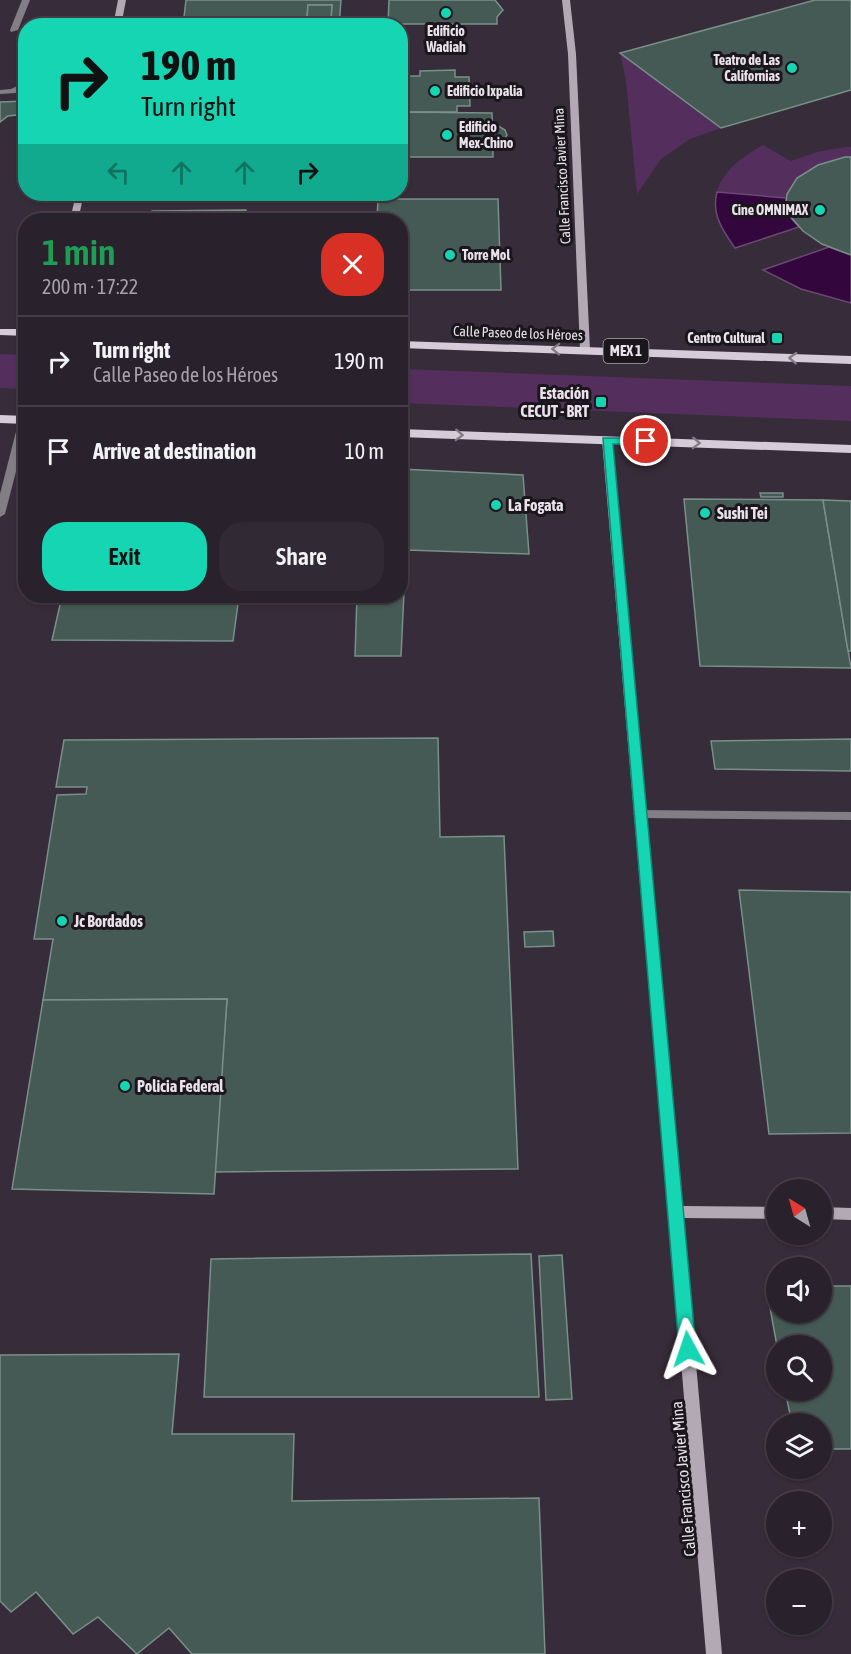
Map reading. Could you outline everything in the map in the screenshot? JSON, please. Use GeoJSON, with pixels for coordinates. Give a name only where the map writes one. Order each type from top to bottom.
{"type":"FeatureCollection","features":[{"type":"Feature","properties":{"kind":"main road"},"geometry":{"type":"LineString","coordinates":[[0,332],[18,333]]}},
{"type":"Feature","properties":{"kind":"main road","name":"Calle Paseo de los Héroes"},"geometry":{"type":"LineString","coordinates":[[408,344],[851,360]]}},
{"type":"Feature","properties":{"kind":"main road"},"geometry":{"type":"LineString","coordinates":[[0,419],[18,420]]}},
{"type":"Feature","properties":{"kind":"main road"},"geometry":{"type":"LineString","coordinates":[[408,433],[851,449]]}},
{"type":"Feature","properties":{"kind":"street"},"geometry":{"type":"LineString","coordinates":[[19,18],[26,0]]}},
{"type":"Feature","properties":{"kind":"street"},"geometry":{"type":"LineString","coordinates":[[119,18],[122,0]]}},
{"type":"Feature","properties":{"kind":"street","name":"Calle Francisco Javier Mina"},"geometry":{"type":"LineString","coordinates":[[566,0],[572,54],[585,350]]}},
{"type":"Feature","properties":{"kind":"street"},"geometry":{"type":"LineString","coordinates":[[15,30],[18,22]]}},
{"type":"Feature","properties":{"kind":"street"},"geometry":{"type":"LineString","coordinates":[[0,92],[18,88]]}},
{"type":"Feature","properties":{"kind":"street","name":"Calle Francisco Javier Mina"},"geometry":{"type":"LineString","coordinates":[[607,440],[714,1654]]}},
{"type":"Feature","properties":{"kind":"street"},"geometry":{"type":"LineString","coordinates":[[0,514],[18,446]]}},
{"type":"Feature","properties":{"kind":"street"},"geometry":{"type":"LineString","coordinates":[[639,814],[851,816]]}},
{"type":"Feature","properties":{"kind":"street"},"geometry":{"type":"LineString","coordinates":[[676,1212],[766,1213]]}},
{"type":"Feature","properties":{"kind":"street"},"geometry":{"type":"LineString","coordinates":[[832,1213],[851,1214]]}},
{"type":"Feature","properties":{"kind":"shaded area"},"geometry":{"type":"Polygon","coordinates":[[[620,53],[721,128],[690,139],[661,159],[637,194],[626,81],[620,53]]]}},
{"type":"Feature","properties":{"kind":"shaded area"},"geometry":{"type":"Polygon","coordinates":[[[763,145],[791,161],[817,152],[846,147],[851,147],[851,157],[812,168],[795,181],[787,198],[717,192],[729,170],[763,145]]]}},
{"type":"Feature","properties":{"kind":"shaded area"},"geometry":{"type":"Polygon","coordinates":[[[717,192],[786,198],[790,217],[799,227],[735,248],[722,229],[717,215],[717,192]]]}},
{"type":"Feature","properties":{"kind":"shaded area"},"geometry":{"type":"Polygon","coordinates":[[[829,247],[851,255],[851,303],[801,289],[763,270],[829,247]]]}},
{"type":"Feature","properties":{"kind":"shaded area"},"geometry":{"type":"Polygon","coordinates":[[[0,354],[18,355],[18,389],[0,388],[0,354]]]}},
{"type":"Feature","properties":{"kind":"shaded area"},"geometry":{"type":"Polygon","coordinates":[[[408,369],[851,386],[851,421],[408,403],[408,369]]]}},
{"type":"Feature","properties":{"kind":"building"},"geometry":{"type":"Polygon","coordinates":[[[186,0],[341,0],[340,18],[331,18],[332,5],[308,5],[307,18],[184,18],[186,0]]]}},
{"type":"Feature","properties":{"kind":"building","name":"Edificio Wadiah"},"geometry":{"type":"Polygon","coordinates":[[[389,0],[495,0],[503,10],[497,17],[497,24],[408,24],[408,18],[388,18],[389,0]]]}},
{"type":"Feature","properties":{"kind":"building"},"geometry":{"type":"Polygon","coordinates":[[[815,0],[851,0],[851,90],[721,128],[620,53],[815,0]]]}},
{"type":"Feature","properties":{"kind":"building"},"geometry":{"type":"Polygon","coordinates":[[[308,5],[332,5],[331,18],[307,18],[308,5]]]}},
{"type":"Feature","properties":{"kind":"building","name":"Edificio Ixpalia"},"geometry":{"type":"Polygon","coordinates":[[[455,70],[455,77],[469,77],[470,106],[457,106],[457,112],[408,112],[408,76],[420,76],[420,71],[455,70]]]}},
{"type":"Feature","properties":{"kind":"building"},"geometry":{"type":"Polygon","coordinates":[[[18,101],[18,115],[8,116],[0,122],[0,102],[18,101]]]}},
{"type":"Feature","properties":{"kind":"building","name":"Edificio Mex-Chino"},"geometry":{"type":"Polygon","coordinates":[[[408,112],[492,113],[493,157],[408,157],[408,112]]]}},
{"type":"Feature","properties":{"kind":"building"},"geometry":{"type":"Polygon","coordinates":[[[495,124],[505,130],[507,135],[502,143],[495,146],[495,124]]]}},
{"type":"Feature","properties":{"kind":"building","name":"Cine OMNIMAX"},"geometry":{"type":"Polygon","coordinates":[[[851,157],[851,255],[822,244],[803,231],[791,217],[786,202],[787,194],[797,178],[818,165],[851,157]]]}},
{"type":"Feature","properties":{"kind":"building","name":"Torre Mol"},"geometry":{"type":"Polygon","coordinates":[[[498,199],[501,290],[408,290],[408,213],[377,213],[378,201],[498,199]]]}},
{"type":"Feature","properties":{"kind":"building"},"geometry":{"type":"Polygon","coordinates":[[[246,210],[246,213],[152,213],[152,211],[246,210]]]}},
{"type":"Feature","properties":{"kind":"building"},"geometry":{"type":"Polygon","coordinates":[[[408,469],[523,475],[529,554],[408,550],[408,469]]]}},
{"type":"Feature","properties":{"kind":"building"},"geometry":{"type":"Polygon","coordinates":[[[760,493],[783,493],[783,497],[761,497],[760,493]]]}},
{"type":"Feature","properties":{"kind":"building"},"geometry":{"type":"Polygon","coordinates":[[[684,499],[823,500],[851,668],[700,666],[684,499]]]}},
{"type":"Feature","properties":{"kind":"building"},"geometry":{"type":"Polygon","coordinates":[[[823,500],[851,501],[851,651],[848,651],[823,500]]]}},
{"type":"Feature","properties":{"kind":"building"},"geometry":{"type":"Polygon","coordinates":[[[60,603],[238,603],[233,641],[52,640],[60,603]]]}},
{"type":"Feature","properties":{"kind":"building"},"geometry":{"type":"Polygon","coordinates":[[[357,603],[404,603],[401,656],[355,656],[357,603]]]}},
{"type":"Feature","properties":{"kind":"building"},"geometry":{"type":"Polygon","coordinates":[[[438,738],[440,837],[504,836],[518,1169],[214,1172],[227,999],[43,1000],[53,939],[34,939],[57,795],[86,794],[87,787],[56,787],[64,740],[438,738]]]}},
{"type":"Feature","properties":{"kind":"building"},"geometry":{"type":"Polygon","coordinates":[[[851,739],[851,771],[715,769],[711,741],[851,739]]]}},
{"type":"Feature","properties":{"kind":"building"},"geometry":{"type":"Polygon","coordinates":[[[739,890],[851,892],[851,1133],[769,1134],[739,890]]]}},
{"type":"Feature","properties":{"kind":"building"},"geometry":{"type":"Polygon","coordinates":[[[553,931],[554,946],[525,947],[524,932],[553,931]]]}},
{"type":"Feature","properties":{"kind":"building","name":"Policia Federal"},"geometry":{"type":"Polygon","coordinates":[[[227,999],[214,1194],[12,1189],[43,1000],[227,999]]]}},
{"type":"Feature","properties":{"kind":"building"},"geometry":{"type":"Polygon","coordinates":[[[531,1254],[539,1397],[204,1397],[211,1259],[531,1254]]]}},
{"type":"Feature","properties":{"kind":"building"},"geometry":{"type":"Polygon","coordinates":[[[562,1255],[572,1399],[546,1400],[539,1256],[562,1255]]]}},
{"type":"Feature","properties":{"kind":"building"},"geometry":{"type":"Polygon","coordinates":[[[832,1286],[851,1286],[851,1449],[832,1449],[832,1413],[790,1413],[787,1401],[832,1401],[832,1335],[775,1335],[773,1323],[832,1323],[832,1286]]]}},
{"type":"Feature","properties":{"kind":"building"},"geometry":{"type":"Polygon","coordinates":[[[179,1354],[172,1434],[294,1434],[292,1501],[539,1498],[545,1654],[192,1654],[169,1628],[137,1654],[98,1617],[73,1634],[36,1592],[11,1612],[0,1601],[0,1355],[179,1354]]]}},
{"type":"Feature","properties":{"kind":"place","name":"Edificio Wadiah"},"geometry":{"type":"Point","coordinates":[446,13]}},
{"type":"Feature","properties":{"kind":"place","name":"Teatro de Las Californias"},"geometry":{"type":"Point","coordinates":[792,68]}},
{"type":"Feature","properties":{"kind":"place","name":"Edificio Ixpalia"},"geometry":{"type":"Point","coordinates":[435,91]}},
{"type":"Feature","properties":{"kind":"place","name":"Edificio Mex-Chino"},"geometry":{"type":"Point","coordinates":[447,135]}},
{"type":"Feature","properties":{"kind":"place","name":"Cine OMNIMAX"},"geometry":{"type":"Point","coordinates":[820,210]}},
{"type":"Feature","properties":{"kind":"place","name":"Torre Mol"},"geometry":{"type":"Point","coordinates":[450,255]}},
{"type":"Feature","properties":{"kind":"place","name":"Centro Cultural"},"geometry":{"type":"Point","coordinates":[777,338]}},
{"type":"Feature","properties":{"kind":"place","name":"Estación CECUT - BRT"},"geometry":{"type":"Point","coordinates":[601,402]}},
{"type":"Feature","properties":{"kind":"place","name":"La Fogata"},"geometry":{"type":"Point","coordinates":[496,505]}},
{"type":"Feature","properties":{"kind":"place","name":"Sushi Tei"},"geometry":{"type":"Point","coordinates":[705,513]}},
{"type":"Feature","properties":{"kind":"place","name":"Jc Bordados"},"geometry":{"type":"Point","coordinates":[62,921]}},
{"type":"Feature","properties":{"kind":"place","name":"Policia Federal"},"geometry":{"type":"Point","coordinates":[125,1086]}},
{"type":"Feature","properties":{"kind":"route"},"geometry":{"type":"LineString","coordinates":[[646,441],[607,440],[688,1349]]}}]}
